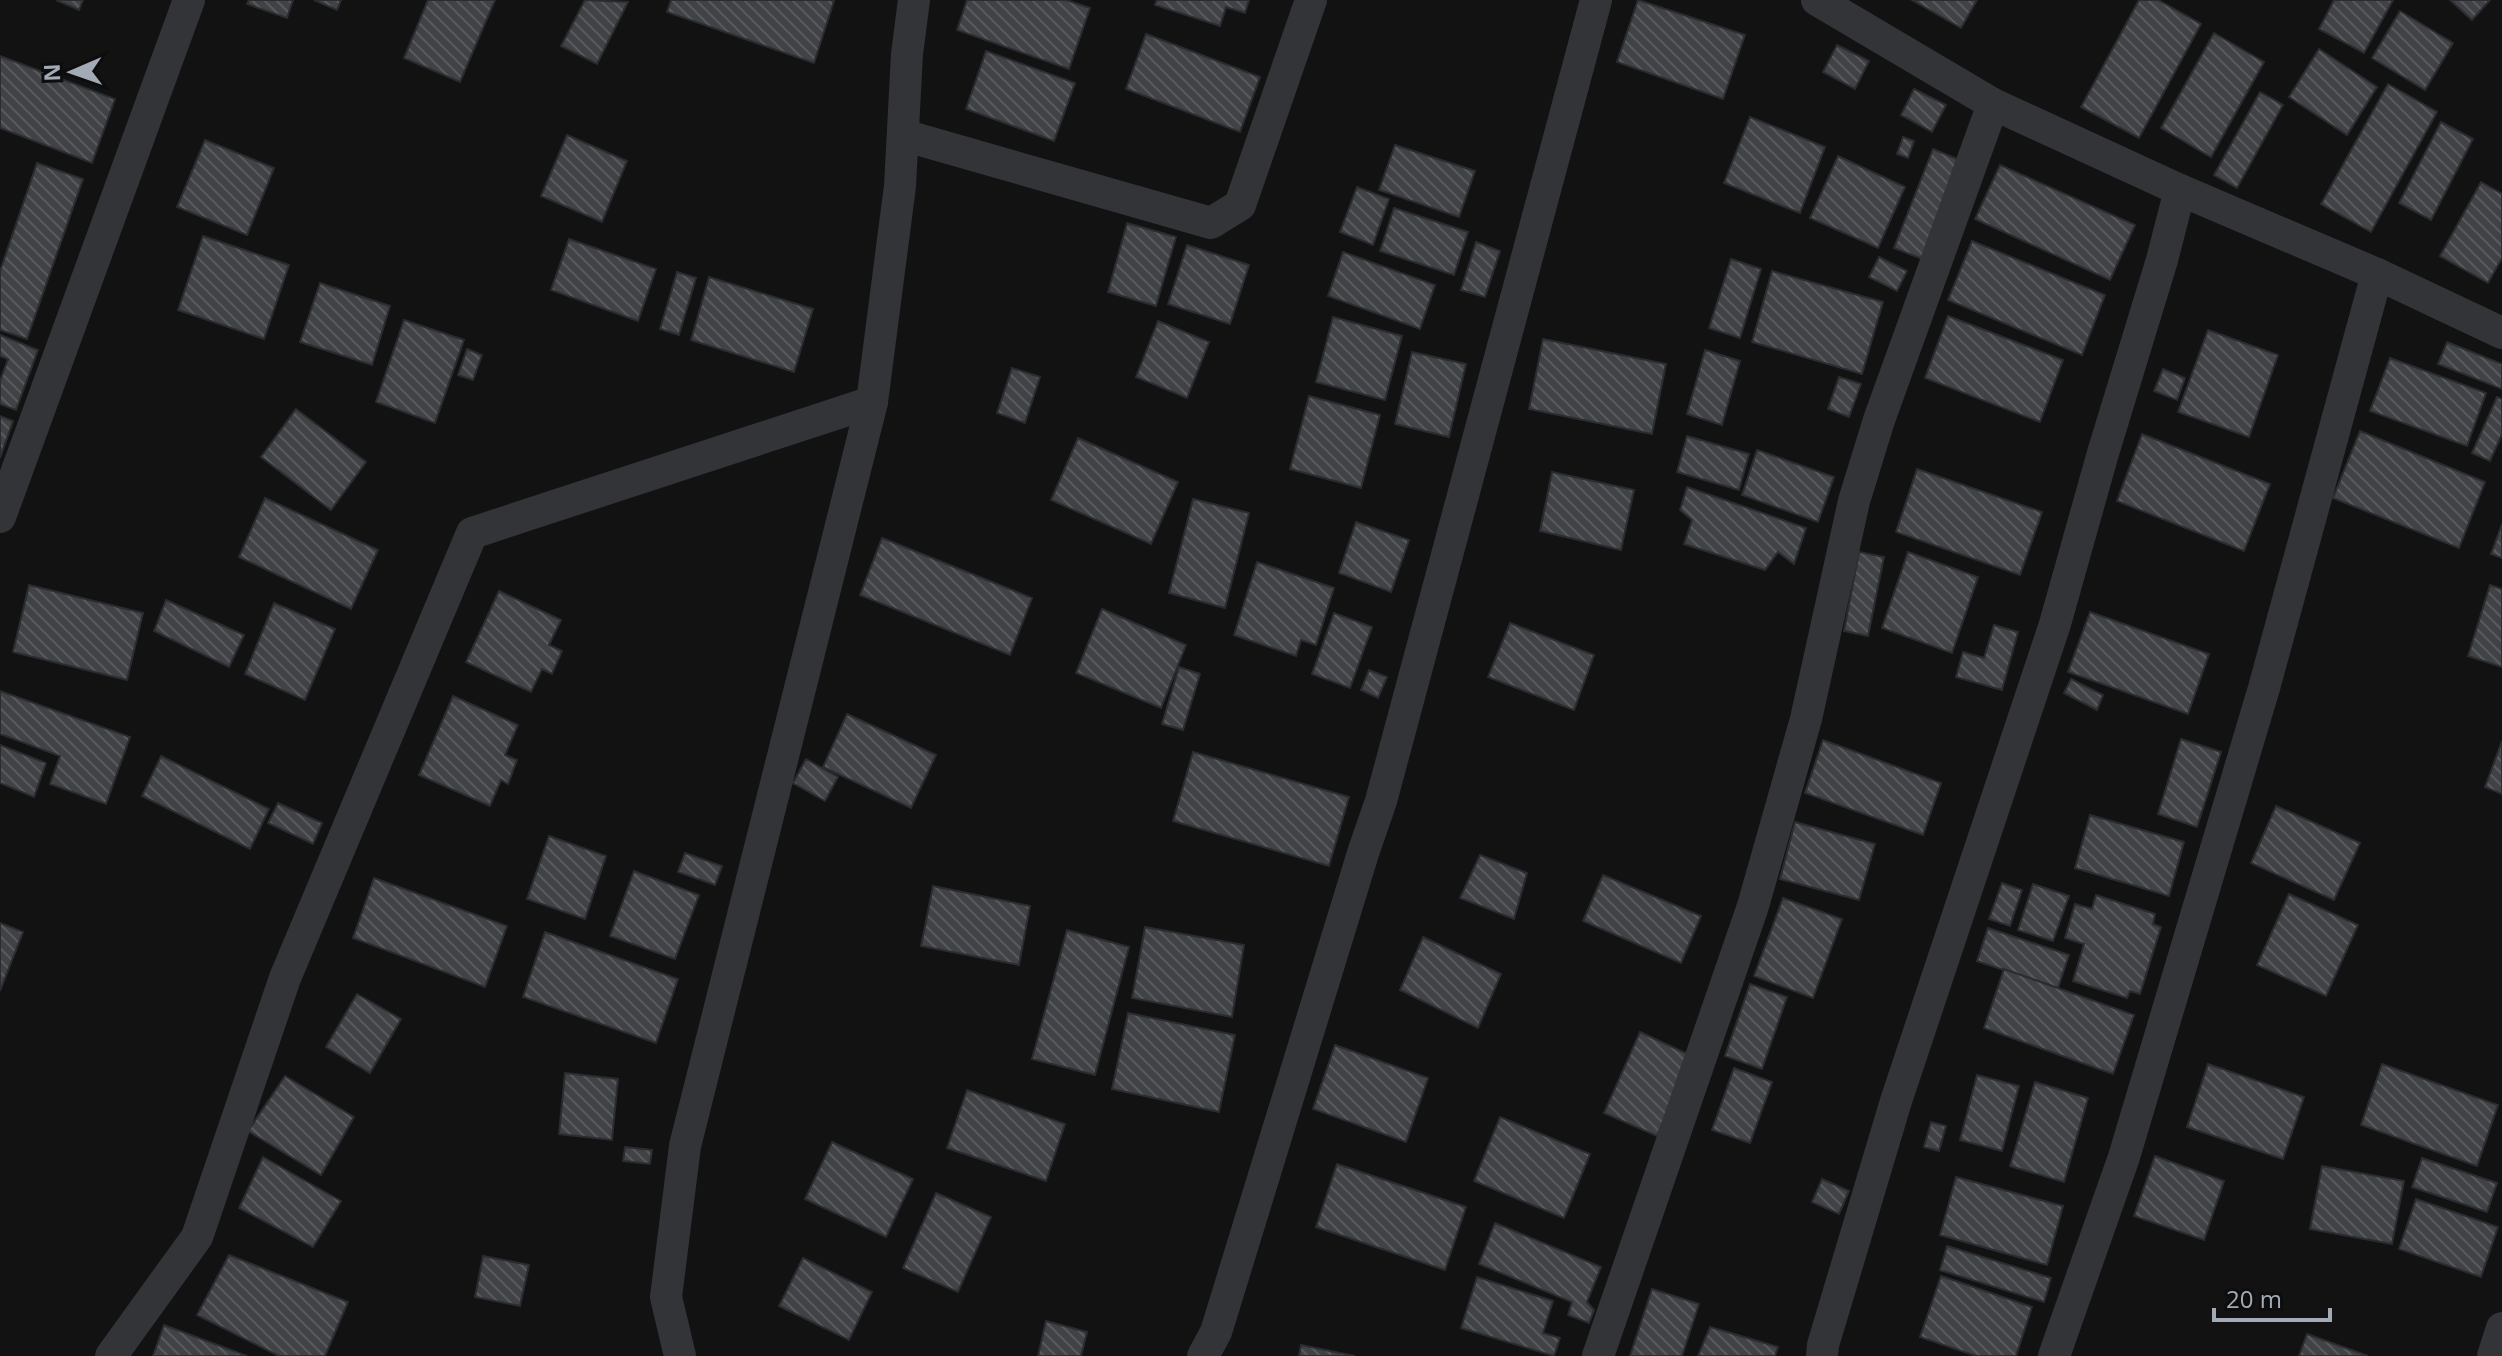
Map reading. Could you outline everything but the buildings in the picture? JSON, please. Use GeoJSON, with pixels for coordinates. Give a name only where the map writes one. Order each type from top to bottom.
{"type":"FeatureCollection","features":[{"type":"Feature","properties":{"kind":"street"},"geometry":{"type":"LineString","coordinates":[[0,517],[189,0]]}},
{"type":"Feature","properties":{"kind":"street"},"geometry":{"type":"LineString","coordinates":[[680,1356],[666,1297],[685,1146],[872,402],[900,186],[907,54],[914,0]]}},
{"type":"Feature","properties":{"kind":"street"},"geometry":{"type":"LineString","coordinates":[[903,135],[1211,223],[1240,205],[1311,0]]}},
{"type":"Feature","properties":{"kind":"street"},"geometry":{"type":"LineString","coordinates":[[1203,1356],[1216,1332],[1381,801],[1596,0]]}},
{"type":"Feature","properties":{"kind":"street"},"geometry":{"type":"LineString","coordinates":[[1817,0],[1993,104],[2180,190],[2377,274],[2502,333]]}},
{"type":"Feature","properties":{"kind":"street"},"geometry":{"type":"LineString","coordinates":[[1598,1356],[1753,906],[1806,719],[1854,501],[1879,420],[1993,104]]}},
{"type":"Feature","properties":{"kind":"street"},"geometry":{"type":"LineString","coordinates":[[1822,1356],[1896,1101],[2055,624],[2180,190]]}},
{"type":"Feature","properties":{"kind":"street"},"geometry":{"type":"LineString","coordinates":[[2054,1356],[2124,1157],[2260,703],[2377,274]]}},
{"type":"Feature","properties":{"kind":"street"},"geometry":{"type":"LineString","coordinates":[[111,1356],[197,1237],[285,978],[472,533],[872,402]]}},
{"type":"Feature","properties":{"kind":"street"},"geometry":{"type":"LineString","coordinates":[[2493,1356],[2502,1328]]}}]}
